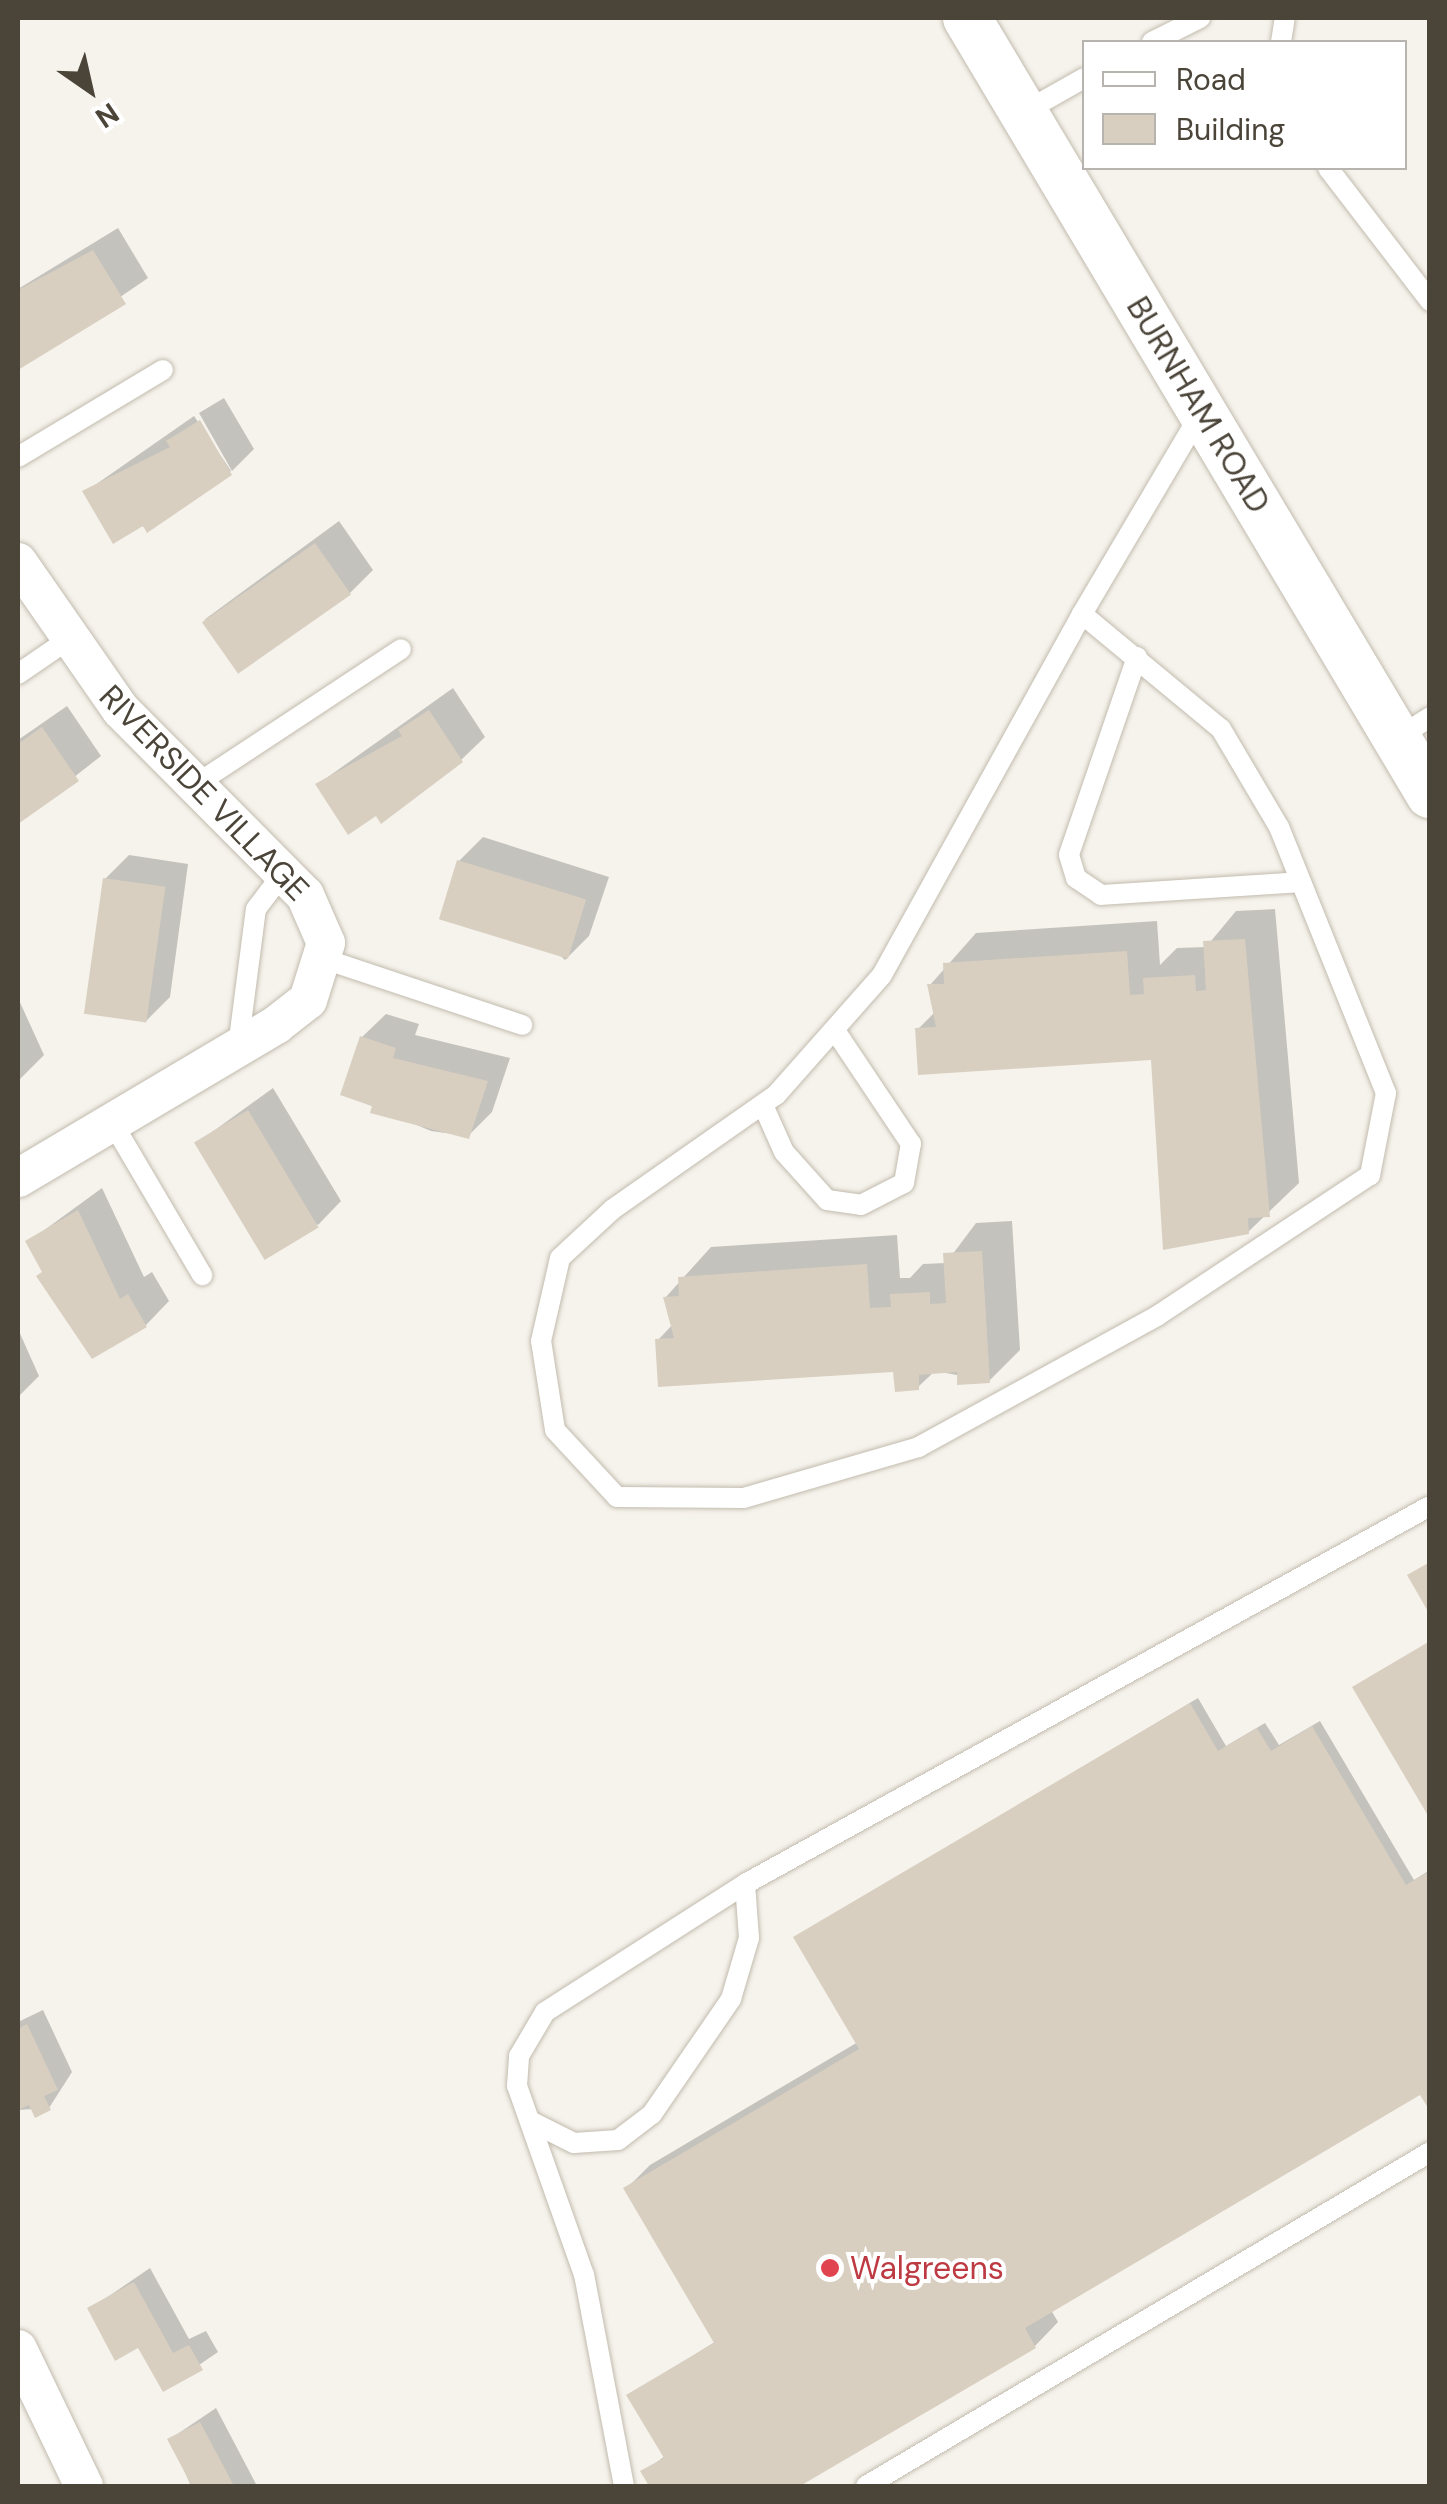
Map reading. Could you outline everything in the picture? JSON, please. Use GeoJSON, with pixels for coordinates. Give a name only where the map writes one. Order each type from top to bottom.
{"type":"FeatureCollection","features":[{"type":"Feature","properties":{"kind":"street","name":"BURNHAM ROAD"},"geometry":{"type":"LineString","coordinates":[[967,18],[1202,411],[1413,728],[1430,794]]}},
{"type":"Feature","properties":{"kind":"street","name":"RIVERSIDE VILLAGE"},"geometry":{"type":"LineString","coordinates":[[18,562],[66,641],[284,870],[318,917],[324,959]]}},
{"type":"Feature","properties":{"kind":"street"},"geometry":{"type":"LineString","coordinates":[[18,1178],[238,1047],[308,1000],[324,959]]}},
{"type":"Feature","properties":{"kind":"street"},"geometry":{"type":"LineString","coordinates":[[18,2349],[84,2486]]}},
{"type":"Feature","properties":{"kind":"lane"},"geometry":{"type":"LineString","coordinates":[[1156,40],[1200,18]]}},
{"type":"Feature","properties":{"kind":"lane"},"geometry":{"type":"LineString","coordinates":[[1024,112],[1082,79]]}},
{"type":"Feature","properties":{"kind":"lane"},"geometry":{"type":"LineString","coordinates":[[1330,170],[1430,301]]}},
{"type":"Feature","properties":{"kind":"lane"},"geometry":{"type":"LineString","coordinates":[[18,457],[163,370]]}},
{"type":"Feature","properties":{"kind":"lane"},"geometry":{"type":"LineString","coordinates":[[1082,614],[1221,730],[1301,882],[1386,1093],[1370,1175],[1157,1316],[919,1447],[743,1498],[617,1497],[556,1430],[541,1342],[560,1258],[613,1208],[763,1105],[834,1029],[900,944],[1082,614],[1202,411]]}},
{"type":"Feature","properties":{"kind":"lane"},"geometry":{"type":"LineString","coordinates":[[18,674],[66,641]]}},
{"type":"Feature","properties":{"kind":"lane"},"geometry":{"type":"LineString","coordinates":[[198,783],[400,649]]}},
{"type":"Feature","properties":{"kind":"lane"},"geometry":{"type":"LineString","coordinates":[[1137,657],[1069,855],[1076,878],[1101,895],[1301,882]]}},
{"type":"Feature","properties":{"kind":"lane"},"geometry":{"type":"LineString","coordinates":[[238,1047],[256,908],[284,870]]}},
{"type":"Feature","properties":{"kind":"lane"},"geometry":{"type":"LineString","coordinates":[[324,959],[522,1025]]}},
{"type":"Feature","properties":{"kind":"lane"},"geometry":{"type":"LineString","coordinates":[[763,1105],[784,1152],[827,1200],[861,1205],[904,1184],[912,1144],[834,1029]]}},
{"type":"Feature","properties":{"kind":"lane"},"geometry":{"type":"LineString","coordinates":[[112,1122],[202,1275]]}},
{"type":"Feature","properties":{"kind":"lane"},"geometry":{"type":"LineString","coordinates":[[624,2486],[584,2275],[530,2121],[519,2056],[545,2012],[745,1884],[1430,1506]]}},
{"type":"Feature","properties":{"kind":"lane"},"geometry":{"type":"LineString","coordinates":[[530,2121],[589,2142],[618,2140],[652,2114],[731,1999],[748,1938],[745,1884]]}},
{"type":"Feature","properties":{"kind":"lane"},"geometry":{"type":"LineString","coordinates":[[866,2486],[1430,2152]]}},
{"type":"Feature","properties":{"kind":"building"},"geometry":{"type":"Polygon","coordinates":[[[93,250],[126,304],[18,370],[18,290],[93,250]]]}},
{"type":"Feature","properties":{"kind":"building"},"geometry":{"type":"Polygon","coordinates":[[[200,420],[232,475],[147,533],[143,526],[113,544],[82,491],[170,447],[166,441],[200,420]]]}},
{"type":"Feature","properties":{"kind":"building"},"geometry":{"type":"Polygon","coordinates":[[[315,543],[351,595],[238,674],[202,622],[315,543]]]}},
{"type":"Feature","properties":{"kind":"building"},"geometry":{"type":"Polygon","coordinates":[[[429,710],[463,762],[381,824],[376,816],[348,835],[315,784],[402,736],[398,730],[429,710]]]}},
{"type":"Feature","properties":{"kind":"building"},"geometry":{"type":"Polygon","coordinates":[[[42,727],[79,781],[18,824],[18,744],[42,727]]]}},
{"type":"Feature","properties":{"kind":"building"},"geometry":{"type":"Polygon","coordinates":[[[457,860],[586,899],[568,959],[439,919],[457,860]]]}},
{"type":"Feature","properties":{"kind":"building"},"geometry":{"type":"Polygon","coordinates":[[[103,878],[165,887],[146,1022],[84,1014],[103,878]]]}},
{"type":"Feature","properties":{"kind":"building"},"geometry":{"type":"Polygon","coordinates":[[[1245,939],[1270,1217],[1248,1218],[1249,1234],[1163,1250],[1151,1060],[918,1075],[915,1028],[936,1027],[927,984],[944,984],[943,963],[1127,951],[1130,995],[1144,994],[1143,978],[1195,975],[1196,991],[1206,990],[1203,941],[1245,939]]]}},
{"type":"Feature","properties":{"kind":"building"},"geometry":{"type":"Polygon","coordinates":[[[360,1036],[396,1048],[393,1058],[488,1081],[469,1139],[370,1113],[372,1106],[340,1095],[360,1036]]]}},
{"type":"Feature","properties":{"kind":"building"},"geometry":{"type":"Polygon","coordinates":[[[248,1110],[319,1227],[265,1260],[194,1142],[248,1110]]]}},
{"type":"Feature","properties":{"kind":"building"},"geometry":{"type":"Polygon","coordinates":[[[78,1210],[120,1299],[128,1294],[147,1327],[92,1359],[36,1276],[42,1272],[25,1241],[78,1210]]]}},
{"type":"Feature","properties":{"kind":"building"},"geometry":{"type":"Polygon","coordinates":[[[982,1251],[990,1383],[957,1385],[957,1372],[919,1375],[919,1390],[895,1392],[893,1372],[658,1387],[655,1339],[674,1338],[663,1297],[679,1296],[678,1277],[867,1264],[870,1308],[891,1307],[890,1294],[930,1292],[930,1304],[946,1303],[943,1253],[982,1251]]]}},
{"type":"Feature","properties":{"kind":"building"},"geometry":{"type":"Polygon","coordinates":[[[1430,1562],[1430,1615],[1407,1575],[1430,1562]]]}},
{"type":"Feature","properties":{"kind":"building"},"geometry":{"type":"Polygon","coordinates":[[[1430,1641],[1430,1819],[1352,1687],[1430,1641]]]}},
{"type":"Feature","properties":{"kind":"building"},"geometry":{"type":"Polygon","coordinates":[[[1190,1703],[1218,1751],[1257,1728],[1271,1751],[1312,1726],[1406,1885],[1430,1871],[1430,2111],[1420,2095],[1025,2328],[1036,2348],[800,2486],[649,2486],[640,2471],[664,2458],[626,2395],[714,2343],[623,2188],[859,2049],[793,1937],[1190,1703]]]}},
{"type":"Feature","properties":{"kind":"building"},"geometry":{"type":"Polygon","coordinates":[[[27,2024],[58,2090],[44,2096],[51,2110],[35,2118],[29,2105],[18,2110],[18,2029],[27,2024]]]}},
{"type":"Feature","properties":{"kind":"building"},"geometry":{"type":"Polygon","coordinates":[[[134,2282],[173,2353],[189,2345],[203,2370],[163,2392],[138,2348],[115,2361],[87,2308],[134,2282]]]}},
{"type":"Feature","properties":{"kind":"building"},"geometry":{"type":"Polygon","coordinates":[[[200,2422],[234,2486],[192,2486],[167,2439],[200,2422]]]}},
{"type":"Feature","properties":{"kind":"place","name":"Walgreens"},"geometry":{"type":"Point","coordinates":[830,2268]}}]}
